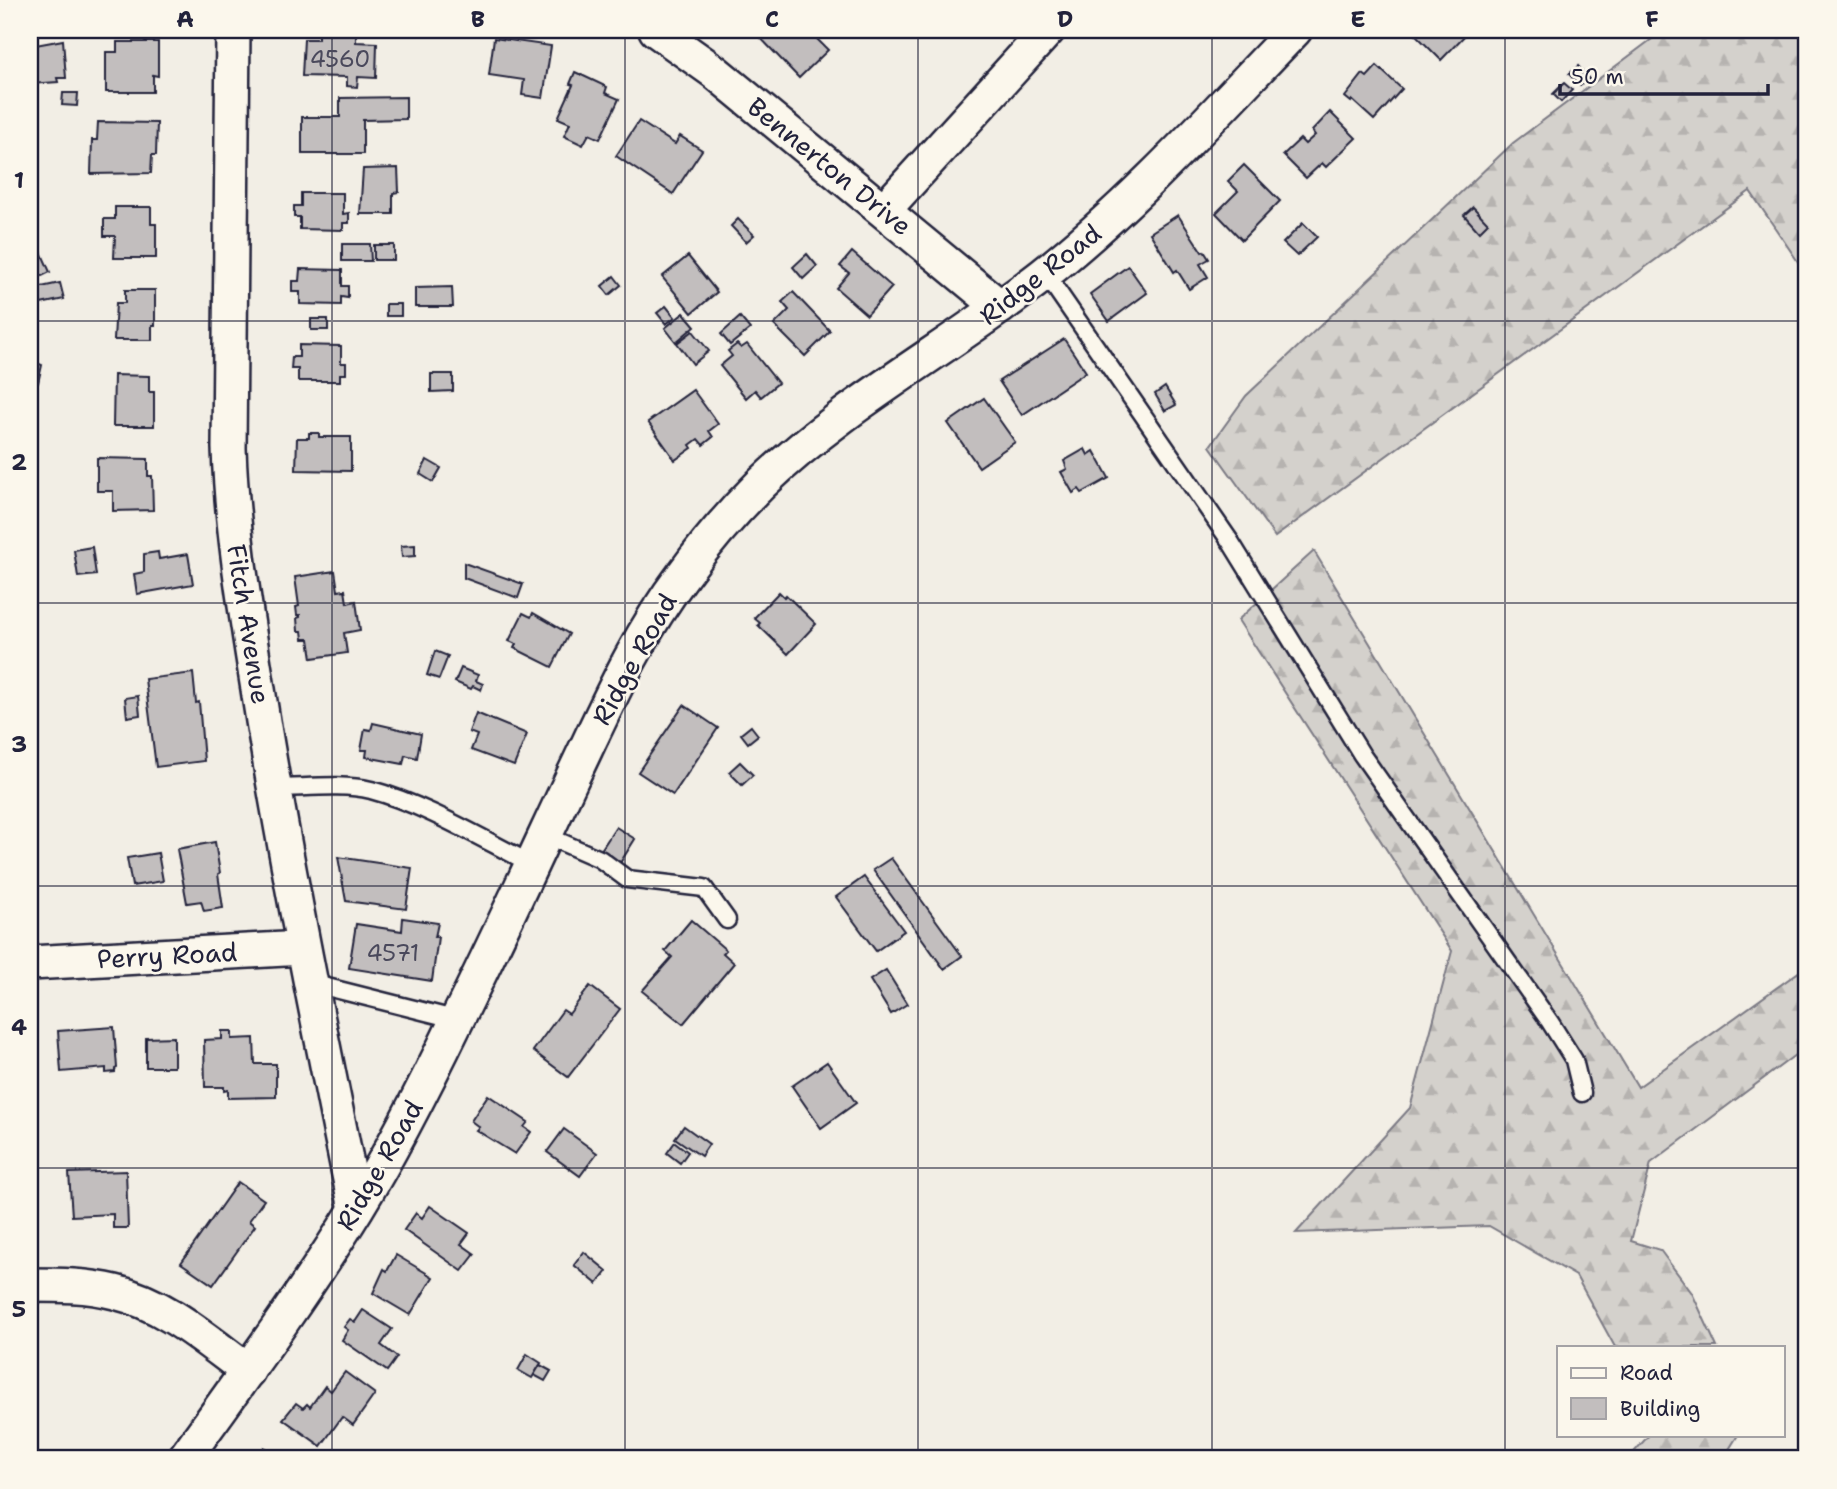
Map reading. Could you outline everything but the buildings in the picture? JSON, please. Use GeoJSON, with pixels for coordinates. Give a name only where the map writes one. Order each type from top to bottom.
{"type":"FeatureCollection","features":[{"type":"Feature","properties":{"kind":"street","name":"Fitch Avenue"},"geometry":{"type":"LineString","coordinates":[[233,30],[229,448],[231,506],[242,590],[303,948],[356,1209]]}},
{"type":"Feature","properties":{"kind":"street"},"geometry":{"type":"LineString","coordinates":[[884,210],[1048,30]]}},
{"type":"Feature","properties":{"kind":"street","name":"Ridge Road"},"geometry":{"type":"LineString","coordinates":[[184,1459],[248,1371],[356,1209],[393,1146],[458,1020],[608,702],[640,641],[679,580],[713,536],[762,484],[797,454],[854,409],[1000,307],[1108,220],[1295,30]]}},
{"type":"Feature","properties":{"kind":"street","name":"Bennerton Drive"},"geometry":{"type":"LineString","coordinates":[[659,31],[715,72],[1000,307]]}},
{"type":"Feature","properties":{"kind":"street","name":"Perry Road"},"geometry":{"type":"LineString","coordinates":[[30,963],[303,948]]}},
{"type":"Feature","properties":{"kind":"street"},"geometry":{"type":"LineString","coordinates":[[30,1285],[69,1284],[97,1288],[141,1301],[172,1316],[248,1371]]}},
{"type":"Feature","properties":{"kind":"lane"},"geometry":{"type":"LineString","coordinates":[[1045,273],[1230,541],[1362,755],[1574,1060],[1581,1093]]}},
{"type":"Feature","properties":{"kind":"lane"},"geometry":{"type":"LineString","coordinates":[[275,788],[342,787],[370,790],[538,849],[600,859],[627,879],[704,888],[727,920]]}},
{"type":"Feature","properties":{"kind":"lane"},"geometry":{"type":"LineString","coordinates":[[311,983],[458,1020]]}},
{"type":"Feature","properties":{"kind":"green space"},"geometry":{"type":"Polygon","coordinates":[[[1664,30],[1807,30],[1807,275],[1750,191],[1275,537],[1210,446],[1246,396],[1513,143],[1664,30]]]}},
{"type":"Feature","properties":{"kind":"green space"},"geometry":{"type":"Polygon","coordinates":[[[1314,551],[1638,1087],[1807,966],[1807,1046],[1651,1163],[1631,1241],[1660,1250],[1692,1293],[1717,1346],[1614,1346],[1576,1276],[1489,1226],[1296,1233],[1410,1108],[1452,951],[1238,620],[1314,551]]]}},
{"type":"Feature","properties":{"kind":"green space"},"geometry":{"type":"Polygon","coordinates":[[[1648,1436],[1737,1436],[1723,1459],[1628,1459],[1648,1436]]]}}]}
